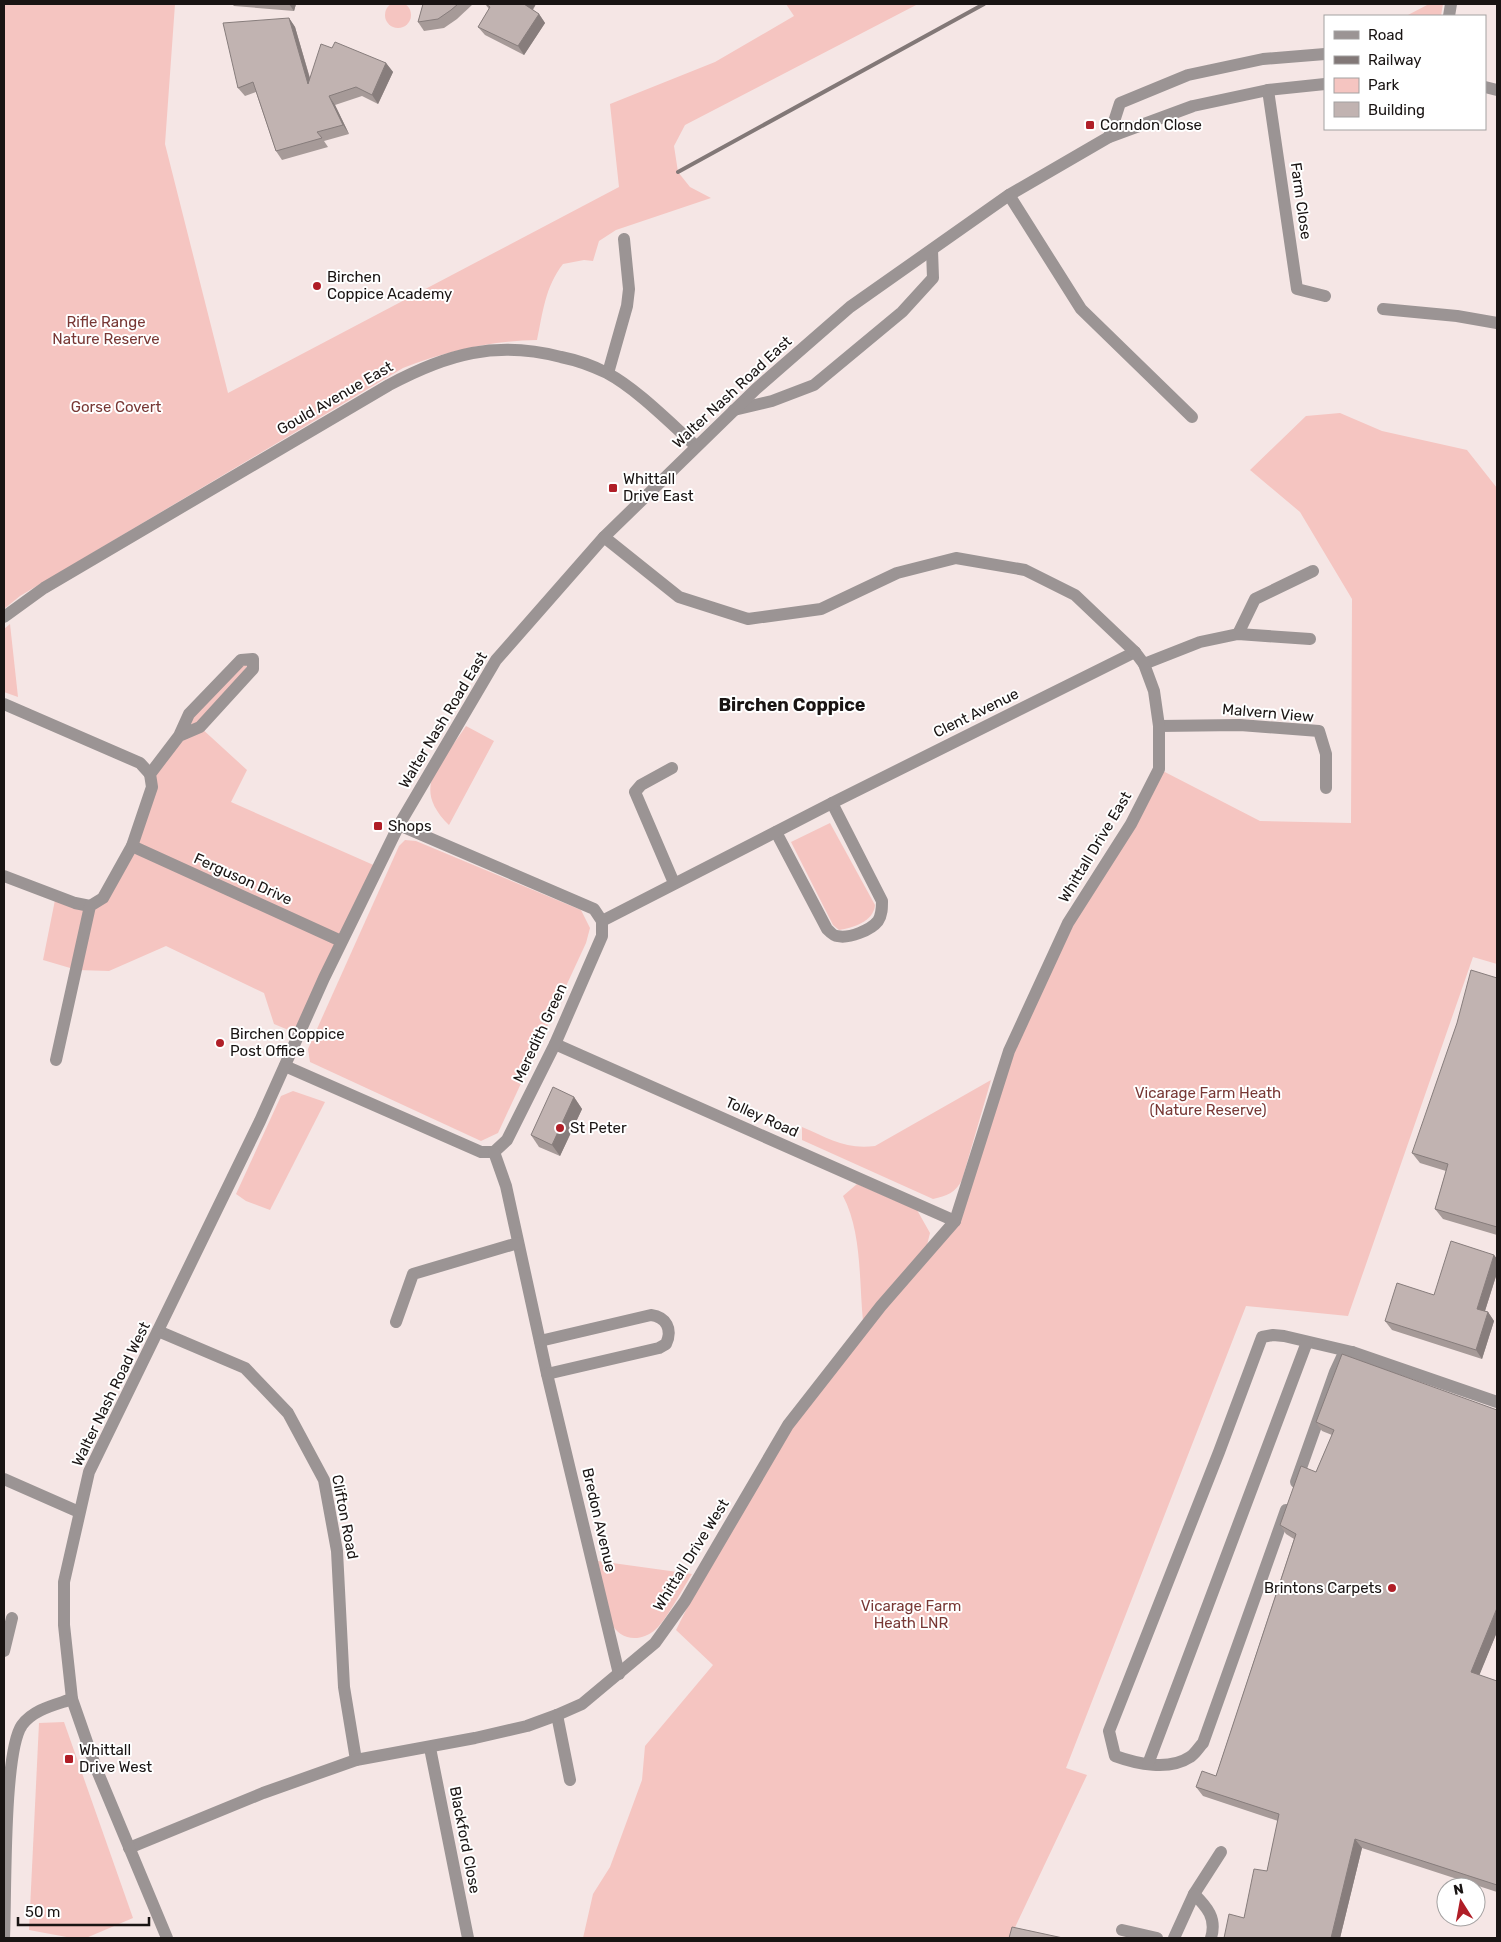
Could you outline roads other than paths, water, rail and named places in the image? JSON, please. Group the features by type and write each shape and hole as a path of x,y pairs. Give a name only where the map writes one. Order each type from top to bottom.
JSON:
{"street":[{"path":"1108,137 1120,104 1188,75 1263,59 1324,54"},
{"name":"Walter Nash Road East","path":"341,942 399,825 496,660 604,537 733,410 850,307 1009,195 1108,137 1193,106 1268,90 1324,84"},
{"name":"Farm Close","path":"1268,90 1297,290 1325,296"},
{"path":"1009,195 1081,309 1192,417"},
{"path":"608,373 628,306 629,289 624,238"},
{"path":"733,410 772,401 814,385 902,312 933,278 932,250"},
{"path":"1383,309 1457,316 1497,323"},
{"name":"Gould Avenue East","path":"4,617 44,588 419,369 471,352 515,349 541,352 572,359 608,373 639,396 696,446"},
{"name":"Whittall Drive East","path":"604,537 679,597 748,618 821,609 897,572 956,558 1025,570 1076,595 1135,652 1144,664 1154,690 1159,726 1159,769 1132,824 1068,923 1017,1034 1009,1052 955,1221"},
{"path":"1238,634 1255,600 1313,571"},
{"path":"1144,664 1200,642 1238,634 1310,639"},
{"name":"Clent Avenue","path":"602,922 674,883 1135,652"},
{"path":"150,774 179,736 189,714 241,660 253,659 253,669 200,727 179,736"},
{"path":"4,704 140,763 150,774 152,787 132,846 103,898 90,906 75,903 4,876"},
{"name":"Malvern View","path":"1159,726 1240,725 1319,731 1326,754 1326,788"},
{"path":"672,768 641,784 635,792 674,883"},
{"path":"776,832 828,930 836,936 849,936 864,930 877,922 881,913 882,901 832,803"},
{"path":"399,825 594,909 602,922"},
{"name":"Ferguson Drive","path":"132,846 341,942"},
{"path":"56,1060 90,906"},
{"name":"Meredith Green","path":"494,1152 507,1140 555,1044 602,936 602,922"},
{"name":"Walter Nash Road West","path":"167,1938 96,1768 72,1699 64,1625 64,1582 79,1512 90,1472 286,1066 341,942"},
{"name":"Tolley Road","path":"555,1044 955,1221"},
{"path":"286,1066 480,1152 494,1152"},
{"name":"Bredon Avenue","path":"494,1152 504,1177 547,1374 619,1674"},
{"name":"Whittall Drive West","path":"129,1848 263,1793 356,1760 430,1748 527,1726 582,1704 654,1643 685,1602 788,1425 881,1306 955,1221"},
{"path":"396,1322 413,1274 518,1243"},
{"path":"540,1341 650,1315 659,1316 665,1321 669,1329 666,1344 659,1348 547,1374"},
{"name":"Clifton Road","path":"158,1331 245,1368 288,1413 324,1480 337,1551 344,1687 356,1760"},
{"path":"1352,1352 1342,1357 1335,1372 1203,1743 1189,1758 1164,1765 1137,1764 1115,1756 1109,1731 1219,1452 1262,1337 1274,1335 1352,1352 1497,1402"},
{"path":"1148,1764 1307,1342"},
{"path":"4,1479 79,1512"},
{"path":"4,1651 12,1618"},
{"path":"4,1938 8,1752 23,1724 40,1709 72,1699"},
{"path":"558,1715 570,1780"},
{"name":"Blackford Close","path":"430,1748 468,1938"},
{"path":"1174,1938 1194,1894 1222,1852"},
{"path":"1194,1894 1209,1909 1213,1920 1211,1938"},
{"path":"1122,1930 1156,1938"}],"railway":[{"path":"678,172 984,4"}],"place":[{"name":"Corndon Close","path":"1090,125"},
{"name":"Birchen Coppice Academy","path":"317,286"},
{"name":"Whittall Drive East","path":"613,488"},
{"name":"Shops","path":"378,826"},
{"name":"Birchen Coppice Post Office","path":"220,1043"},
{"name":"St Peter","path":"560,1128"},
{"name":"Brintons Carpets","path":"1392,1588"},
{"name":"Whittall Drive West","path":"69,1759"}],"district":[{"name":"Birchen Coppice","path":"792,705"}],"park label":[{"name":"Rifle Range Nature Reserve","path":"106,330"},
{"name":"Gorse Covert","path":"116,407"},
{"name":"Vicarage Farm Heath (Nature Reserve)","path":"1208,1102"},
{"name":"Vicarage Farm Heath LNR","path":"911,1614"}]}
